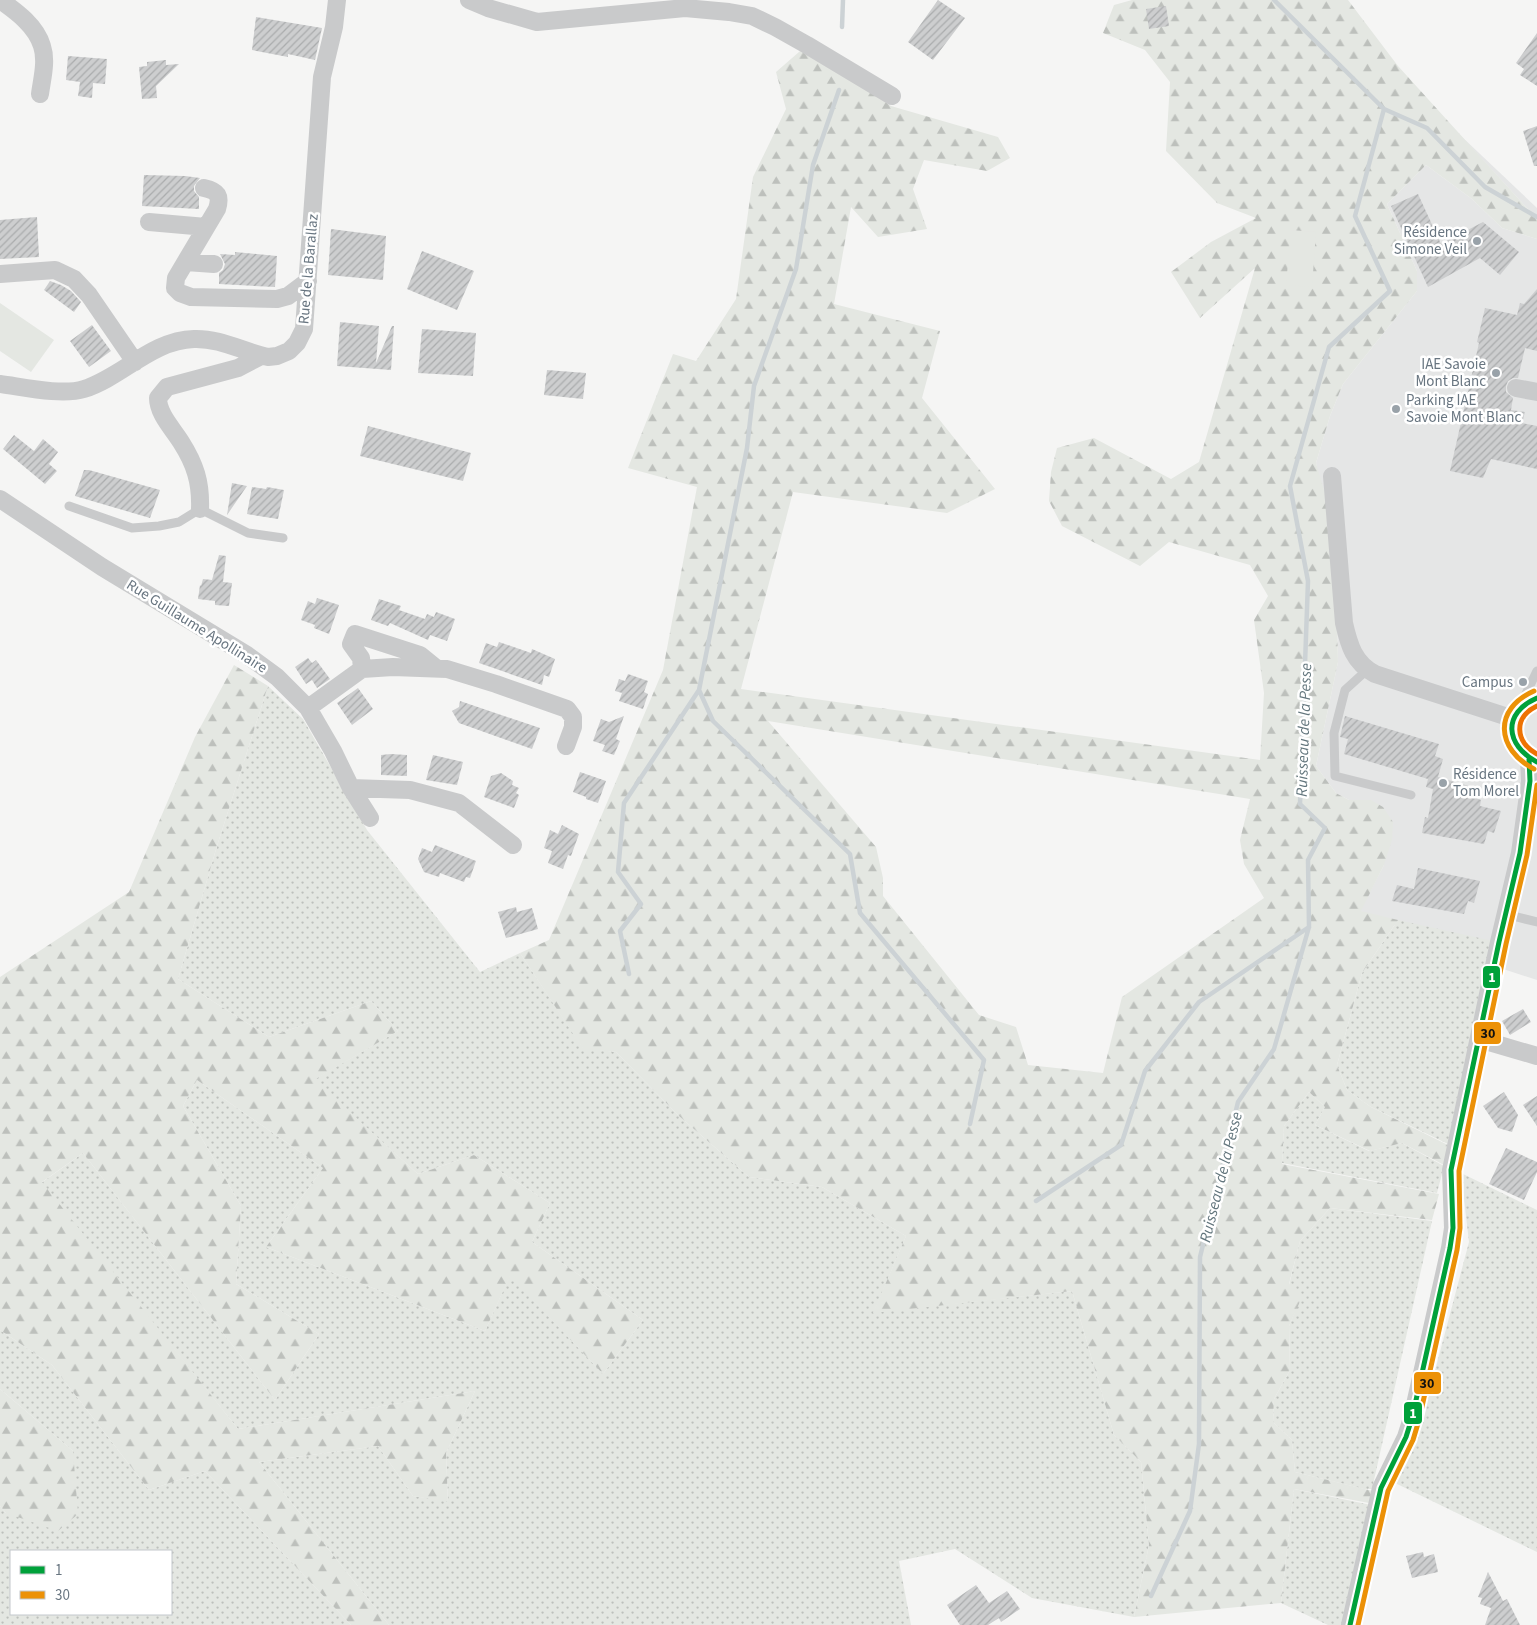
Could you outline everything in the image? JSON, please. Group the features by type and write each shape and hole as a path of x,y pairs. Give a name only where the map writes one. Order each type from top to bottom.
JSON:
{"street":[{"path":"0,0 20,14 35,32 42,47 44,70 40,94"},
{"name":"Rue de la Barallaz","path":"0,384 64,392 82,390 99,383 154,350 194,339 215,341 268,357 277,356 296,344 304,329 322,77 334,27 337,0"},
{"path":"469,0 488,8 537,22 686,8 752,16 807,45 892,96"},
{"path":"204,188 210,189 217,194 220,200 217,209 176,278 175,288 180,294 190,297 277,299 288,296 308,281"},
{"path":"150,222 206,227"},
{"path":"186,262 214,264"},
{"path":"0,274 55,270 74,279 89,295 135,362"},
{"path":"200,508 201,490 196,469 158,407 158,398 167,386 238,368 261,356"},
{"path":"1516,388 1537,392"},
{"path":"1332,476 1344,623 1349,645 1357,661 1367,670 1516,715"},
{"name":"Rue Guillaume Apollinaire","path":"0,499 102,567 247,654 277,677 308,708 333,751 351,788 370,818"},
{"path":"362,669 361,658 351,644 354,634 420,656 436,668"},
{"path":"308,708 362,669 393,667 447,669 567,709 573,717 566,746"},
{"path":"1354,1623 1381,1488 1406,1437 1412,1418 1450,1248 1453,1228 1451,1170 1505,914 1520,852 1533,760 1522,754 1516,746 1512,728 1516,715 1524,704 1537,698"},
{"path":"351,788 410,790 459,804 513,845"},
{"path":"1520,852 1537,809"},
{"path":"1479,1039 1537,1056"}],"lane":[{"path":"69,506 132,528 160,526 179,522 200,508 248,534 283,538"},
{"path":"1367,670 1345,690 1334,733 1334,776 1411,795"},
{"path":"1516,715 1537,671"},
{"path":"1505,914 1537,922"}],"shaded area":[{"path":"1460,135 1537,208 1537,219"},
{"path":"1426,165 1472,199 1502,228 1537,239 1537,980 1494,966 1360,911 1384,865 1371,800 1349,800 1336,793 1316,766 1338,662 1336,578 1316,463 1330,416 1343,384 1417,291 1417,271 1387,204"}],"green space":[{"path":"1132,0 1348,0 1398,66 1537,219 1537,239 1502,228 1472,199 1426,165 1387,204 1417,271 1417,291 1343,384 1330,416 1316,463 1328,504 1336,578 1338,662 1316,766 1336,793 1349,800 1371,800 1383,807 1393,822 1392,840 1384,865 1361,911 1398,920 1362,973 1337,1065 1347,1090 1371,1107 1448,1145 1444,1165 1402,1143 1370,1151 1315,1125 1325,1107 1309,1092 1284,1126 1282,1164 1439,1194 1432,1220 1330,1208 1300,1241 1289,1284 1302,1297 1289,1326 1290,1370 1274,1399 1273,1422 1292,1440 1295,1472 1373,1491 1369,1503 1294,1489 1281,1603 1134,1617 1149,1545 1141,1462 1114,1435 1072,1291 873,1313 906,1236 822,1187 749,1177 679,1116 616,1052 583,1049 520,953 549,940 663,670 697,487 628,468 673,354 696,361 736,299 753,177 786,109 776,72 807,45 891,106 998,137 1010,158 987,171 924,160 913,189 927,229 878,237 851,207 834,304 940,331 922,398 995,489 947,513 793,492 741,689 1260,760 1264,693 1254,620 1268,596 1250,565 1169,542 1140,566 1062,526 1049,501 1051,472 1057,448 1094,438 1171,479 1199,462 1255,268 1200,318 1171,272 1211,242 1256,218 1217,203 1166,151 1170,82 1145,50 1103,33 1114,5","holes":["768,721 1250,799 1240,840 1244,864 1264,898 1122,997 1103,1073 1028,1065 1016,1027 979,1015 883,896 883,878 876,847"]},
{"path":"1291,230 1316,232 1312,287 1286,285"},
{"path":"0,303 54,340 31,372 0,351"},
{"path":"234,665 268,686 217,846 178,979 269,1037 371,1001 398,1031 314,1080 418,1174 474,1155 550,1203 532,1242 643,1320 603,1374 510,1276 485,1331 266,1247 323,1168 197,1080 183,1106 241,1206 236,1284 319,1334 275,1400 83,1153 42,1182 238,1429 475,1391 446,1453 448,1502 413,1496 378,1446 259,1462 389,1625 351,1625 205,1471 149,1490 52,1365 0,1330 0,977 129,892 195,737"},
{"path":"268,686 303,719 367,830 480,972 520,953 583,1048 616,1052 679,1116 749,1177 822,1187 906,1236 874,1312 1072,1291 1114,1435 1141,1462 1149,1545 1134,1617 1032,1598 955,1549 899,1561 911,1625 389,1625 259,1462 378,1446 413,1496 448,1501 446,1453 475,1391 238,1429 41,1183 83,1153 275,1400 319,1334 236,1284 241,1206 183,1106 197,1080 323,1168 266,1247 485,1331 510,1275 603,1374 643,1320 532,1242 550,1203 474,1155 418,1174 313,1080 398,1031 371,1001 269,1037 178,979 217,846"},
{"path":"1398,920 1493,941 1448,1144 1371,1107 1347,1090 1337,1065 1362,973"},
{"path":"1309,1092 1325,1107 1315,1125 1369,1151 1402,1143 1444,1166 1437,1193 1282,1163 1284,1126"},
{"path":"1461,1173 1537,1210 1537,1552 1395,1483 1431,1386 1469,1242"},
{"path":"1330,1208 1432,1221 1372,1489 1364,1489 1295,1472 1292,1440 1273,1422 1274,1399 1290,1370 1289,1326 1301,1297 1289,1285 1300,1241"},
{"path":"0,1330 52,1365 149,1490 205,1471 351,1625 0,1625 0,1506 6,1513 73,1451 0,1389"},
{"path":"0,1389 73,1451 78,1514 58,1531 6,1513 0,1506"},
{"path":"1294,1489 1376,1506 1350,1625 1328,1625 1281,1603"}],"building":[{"path":"938,0 965,18 933,60 908,42"},
{"path":"1166,6 1169,26 1149,29 1146,9"},
{"path":"256,17 322,28 315,60 288,54 288,57 252,50"},
{"path":"1537,33 1537,86 1520,75 1524,69 1516,63"},
{"path":"68,56 107,59 105,84 93,83 92,98 78,96 80,82 66,80"},
{"path":"166,60 166,65 179,64 156,86 157,98 142,99 139,67 147,66 147,62"},
{"path":"1537,126 1537,166 1534,166 1523,131"},
{"path":"144,175 200,178 194,186 194,191 199,197 199,209 142,206"},
{"name":"Résidence Simone Veil","path":"1418,194 1441,244 1483,222 1519,252 1500,275 1480,258 1428,287 1391,206"},
{"path":"37,217 39,257 0,259 0,220"},
{"path":"331,229 386,236 383,280 328,275"},
{"path":"422,251 474,271 457,310 407,289"},
{"path":"235,252 277,256 275,287 219,284 219,273 223,270 225,264 220,254 235,255"},
{"path":"50,281 71,291 81,302 74,312 44,290"},
{"name":"IAE Savoie Mont Blanc","path":"1537,289 1537,351 1525,348 1518,378 1508,381 1506,392 1513,398 1511,410 1525,412 1522,423 1537,426 1537,469 1491,459 1483,478 1450,471 1485,308 1517,315 1520,303 1524,304"},
{"path":"340,322 379,326 376,363 392,326 394,326 391,370 337,366"},
{"path":"92,325 111,351 89,367 70,341"},
{"path":"422,329 476,333 473,376 418,373"},
{"path":"547,370 586,373 583,399 544,395"},
{"path":"368,426 471,453 463,481 360,456"},
{"path":"14,435 34,451 43,439 58,452 49,464 57,471 45,484 3,449"},
{"path":"84,470 160,490 150,518 75,496"},
{"path":"232,483 247,486 227,515"},
{"path":"252,487 284,490 278,519 247,514"},
{"path":"219,555 226,556 223,582 232,583 229,606 215,605 215,601 198,599 203,579 212,580"},
{"path":"317,598 339,605 329,634 314,628 315,625 301,620 308,601 315,604"},
{"path":"379,599 401,606 399,610 425,619 427,614 434,617 436,612 455,619 447,641 430,635 428,640 390,623 388,626 371,620"},
{"path":"499,642 531,653 532,649 555,659 549,677 544,675 542,685 479,663 486,643 497,647"},
{"path":"308,658 312,663 316,660 330,679 317,688 312,680 306,684 295,667"},
{"path":"628,674 648,681 644,692 648,694 643,709 619,701 622,693 615,691 619,679 625,681"},
{"path":"358,688 373,709 352,725 337,703"},
{"path":"460,701 540,728 532,749 459,723 452,711 459,707"},
{"path":"624,716 616,739 620,741 614,755 602,751 605,745 593,741 601,719 609,722"},
{"name":"Résidence Tom Morel","path":"1345,716 1439,744 1435,756 1443,759 1438,777 1472,787 1470,796 1481,800 1480,806 1501,811 1494,833 1488,831 1484,844 1422,833 1425,817 1428,818 1433,789 1426,787 1428,779 1344,754 1348,739 1340,737"},
{"path":"381,755 407,755 407,776 381,775"},
{"path":"433,755 463,762 457,785 426,780"},
{"path":"580,772 606,781 598,803 573,792"},
{"path":"501,773 513,781 512,785 519,788 516,793 519,795 514,808 484,797 491,776"},
{"path":"562,825 579,834 571,856 568,855 563,869 548,863 552,851 544,848 550,830 558,834"},
{"path":"435,845 476,861 470,878 466,877 464,882 440,873 439,877 424,872 418,859 422,848 432,852"},
{"path":"1418,868 1480,881 1474,903 1468,901 1464,914 1392,901 1397,885 1414,889"},
{"path":"516,907 517,912 532,908 538,929 506,938 498,912"},
{"path":"1523,1009 1531,1022 1510,1035 1502,1021"},
{"path":"1504,1092 1518,1115 1512,1132 1498,1128 1483,1106"},
{"path":"1537,1096 1537,1126 1523,1105"},
{"path":"1506,1148 1537,1162 1537,1172 1524,1200 1489,1184"},
{"path":"1423,1552 1424,1557 1434,1554 1438,1572 1412,1578 1406,1556"},
{"path":"1488,1572 1503,1601 1507,1599 1520,1625 1485,1625 1491,1608 1480,1604 1482,1598 1478,1597"},
{"path":"976,1585 989,1603 1007,1591 1020,1609 1001,1622 999,1618 988,1625 960,1625 947,1605"}],"waterway":[{"path":"842,27 843,0"},
{"name":"Ruisseau de la Pesse","path":"1151,1596 1190,1511 1199,1444 1200,1257 1238,1102 1274,1049 1309,927 1308,860 1325,828 1300,804 1308,581 1290,486 1329,347 1390,291 1355,216 1384,109 1274,0"},
{"path":"839,90 813,165 796,269 754,386 747,448 699,690 713,721 850,854 860,913 984,1060 970,1124"},
{"path":"1384,109 1427,128 1485,187 1537,217"},
{"path":"629,974 620,931 641,904 618,872 624,803 699,690"},
{"path":"1036,1201 1121,1145 1145,1071 1199,1002 1309,927"}],"transit line":[{"name":"30","path":"1534,691 1511,708 1506,718 1504,729 1506,740 1512,751 1521,761 1534,769"},
{"name":"1","path":"1537,698 1526,704 1518,712 1513,720 1512,729 1519,747 1526,755 1537,762"},
{"path":"1537,706 1524,716 1520,730 1524,743 1537,754"},
{"name":"1","path":"1350,1625 1381,1488 1406,1437 1412,1418 1450,1248 1453,1228 1451,1170 1499,942 1520,853 1530,781 1529,759"},
{"name":"30","path":"1358,1625 1388,1491 1413,1440 1419,1420 1457,1250 1460,1228 1459,1171 1506,944 1527,855 1537,785"}],"place":[{"name":"Résidence Simone Veil","path":"1477,241"},
{"name":"IAE Savoie Mont Blanc","path":"1496,373"},
{"name":"Parking IAE Savoie Mont Blanc","path":"1396,409"},
{"name":"Campus","path":"1523,682"},
{"name":"Résidence Tom Morel","path":"1443,783"}]}
